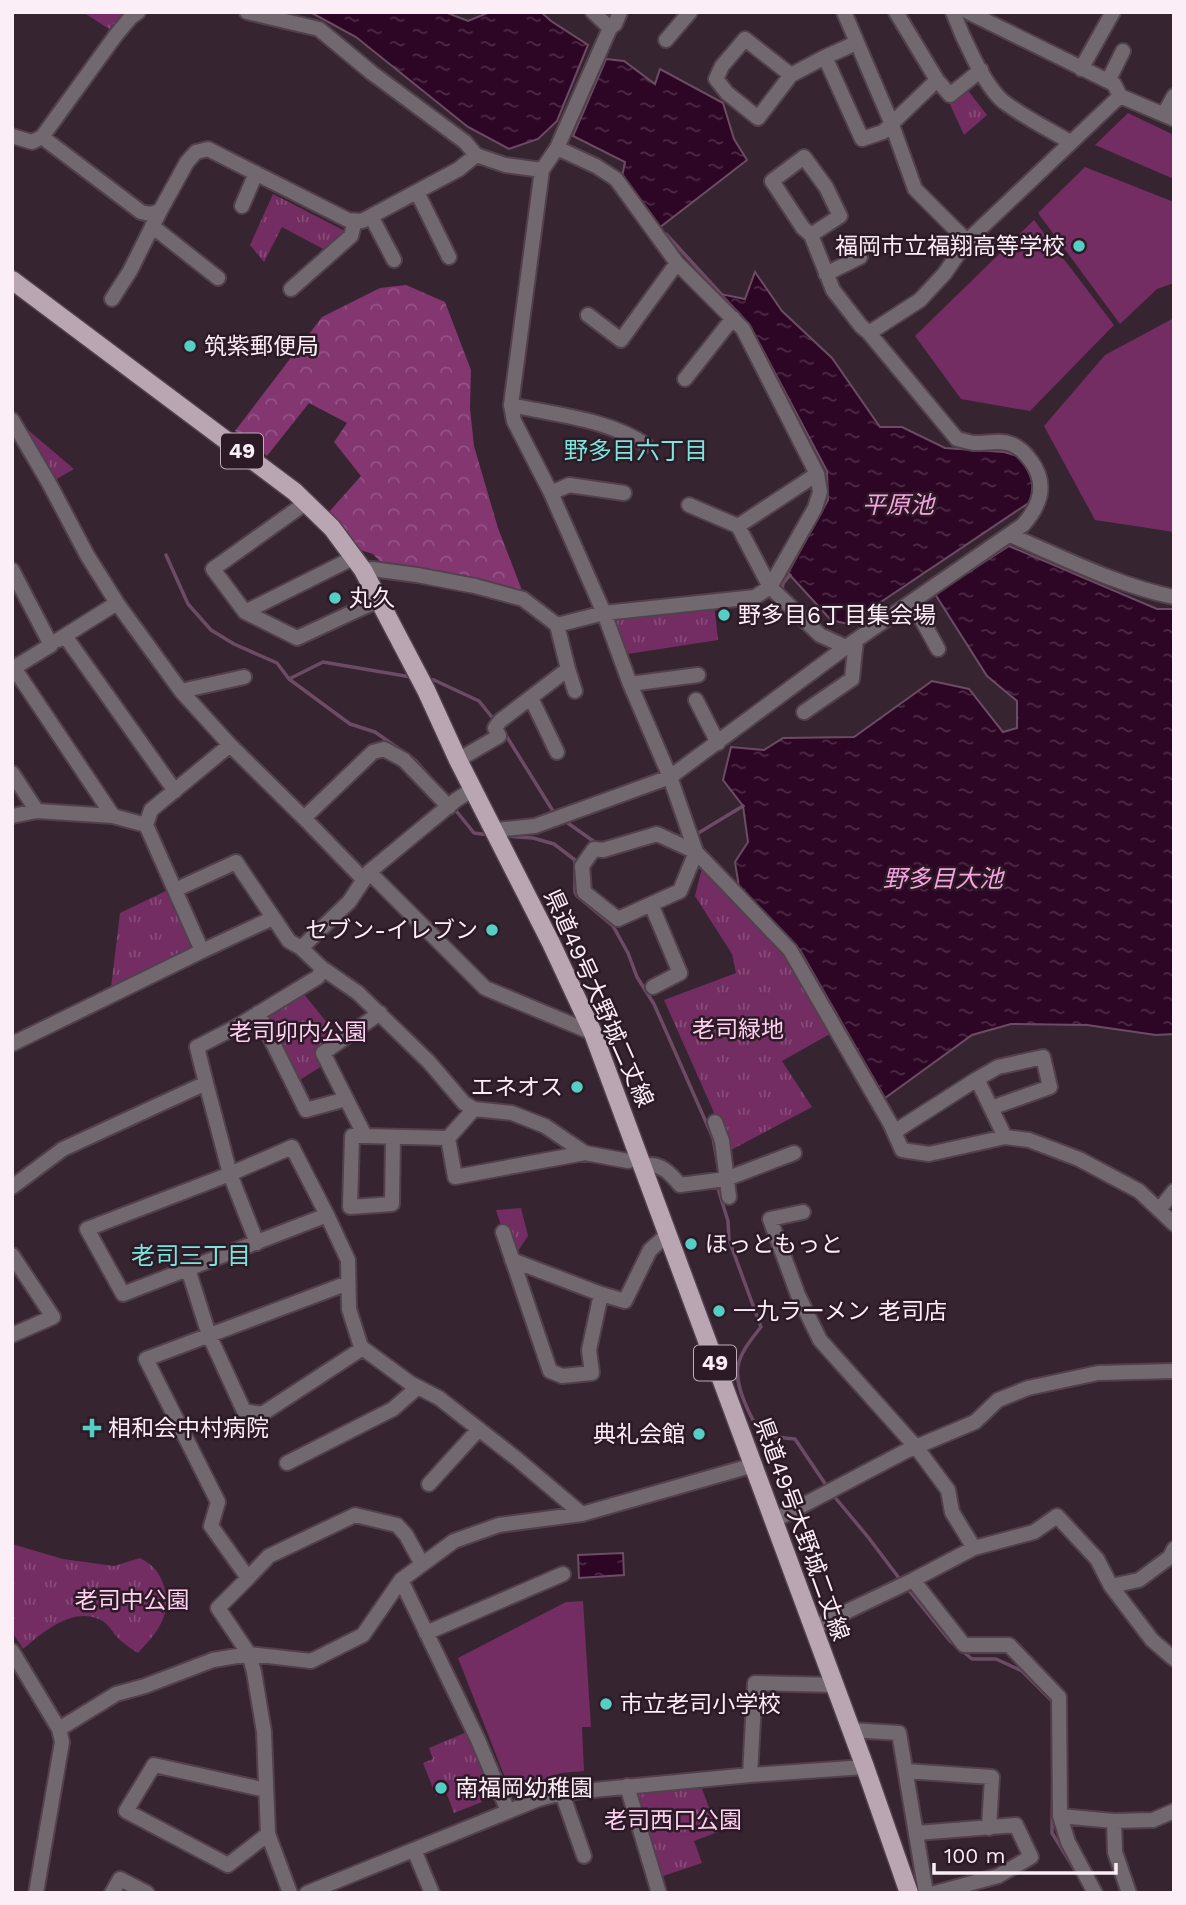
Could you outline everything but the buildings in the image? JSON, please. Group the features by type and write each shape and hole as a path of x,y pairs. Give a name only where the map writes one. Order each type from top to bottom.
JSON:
{"main road":[{"name":"県道49号大野城二丈線","path":"12,280 231,442 307,502 332,528 359,564 426,690 593,1033 754,1465 909,1893"}],"street":[{"path":"12,136 32,142 42,137 116,35 138,12"},
{"path":"247,12 318,29 372,74 465,142 476,155 505,165 542,170"},
{"path":"593,12 610,28"},
{"path":"620,12 615,24 610,28 557,148 542,170 511,405 514,421 551,493 604,613 630,684 670,777 696,852 680,891 618,919 584,892 582,866 594,849 603,850 657,834 696,852 790,950 902,1150 929,1154 1005,1137 1030,1140 1080,1158 1139,1191 1174,1224"},
{"path":"667,40 690,12"},
{"path":"844,12 891,122 915,189 967,241"},
{"path":"896,12 937,80 950,95 981,70"},
{"path":"953,12 964,40 1002,100 1070,142"},
{"path":"968,12 1114,84 1119,96 1169,117 1174,96"},
{"path":"1081,69 1112,12"},
{"path":"790,75 745,39 722,66 716,79 727,93 758,118 790,75 856,43"},
{"path":"1108,81 1123,51"},
{"path":"825,57 862,139 883,132 937,80"},
{"path":"869,333 920,300 945,273 967,241 1119,96"},
{"path":"42,137 141,212 150,214 160,211"},
{"path":"557,148 596,166 616,179 677,263 743,330 817,474 820,492 815,508 771,587 755,597 604,613 557,625"},
{"path":"111,299 130,271 160,211 195,152 208,149 348,220 355,221 362,221 417,192 459,169 476,155"},
{"path":"498,836 535,826 670,777 851,644 1010,535 1034,513 1041,485 1036,468 1025,452 1013,444 973,443 957,439 833,290 811,235 803,228 772,181 804,158 826,187 840,216 811,235"},
{"path":"242,206 256,173"},
{"path":"417,192 449,257"},
{"path":"371,216 394,260"},
{"path":"291,289 351,236 355,221"},
{"path":"152,226 218,278"},
{"path":"826,274 860,257"},
{"path":"588,315 621,340 677,263"},
{"path":"685,379 733,318"},
{"path":"511,405 607,426 632,435 646,445"},
{"path":"12,420 87,555 117,603 181,691 230,745 485,988 593,1033"},
{"path":"738,526 817,474"},
{"path":"551,493 569,485 624,493"},
{"path":"307,502 213,569 246,612 297,638 379,600"},
{"path":"689,505 738,526 771,587 820,635 851,644"},
{"path":"1010,535 1099,574 1149,592 1174,597"},
{"path":"246,612 359,564 372,569 475,586 523,598 557,625 575,691"},
{"path":"12,570 51,645"},
{"path":"912,602 938,649"},
{"path":"113,816 13,669 117,603"},
{"path":"65,636 174,792"},
{"path":"804,712 852,679 851,644"},
{"path":"458,760 499,736 497,724 568,669"},
{"path":"630,684 698,675"},
{"path":"181,691 244,677"},
{"path":"531,698 557,752"},
{"path":"696,700 718,743"},
{"path":"202,951 146,825 151,810 230,745"},
{"path":"304,818 373,752 384,749 404,760 453,804"},
{"path":"12,773 37,811"},
{"path":"301,948 349,902 366,876 473,789"},
{"path":"12,816 37,811 113,816 146,825"},
{"path":"175,890 236,862 289,942 301,948 322,968 358,993 380,1013 429,1062 464,1104 474,1110 512,1113 545,1126 585,1153"},
{"path":"651,904 680,973 653,987"},
{"path":"12,1044 273,918"},
{"path":"257,1243 230,1174 197,1047 317,976 322,968"},
{"path":"258,1013 306,1110 346,1099"},
{"path":"365,1136 323,1053 380,1013"},
{"path":"894,1132 998,1067 1043,1057 1050,1087 991,1108"},
{"path":"977,1079 1005,1137"},
{"path":"12,1187 63,1149 206,1083"},
{"path":"393,1137 392,1204 350,1207 352,1136 448,1138 474,1110"},
{"path":"715,1122 722,1141 720,1180 729,1197"},
{"path":"448,1138 455,1177 585,1153 642,1161 658,1166 673,1176 680,1185 720,1180 794,1153"},
{"path":"327,1215 123,1294 87,1228 230,1174 292,1147 327,1215 348,1260 349,1309 363,1348 418,1387 439,1398 582,1514"},
{"path":"1159,1210 1174,1191"},
{"path":"803,1212 770,1219 798,1295 820,1340 916,1447 948,1490 952,1512 974,1548"},
{"path":"503,1232 550,1371 562,1376 592,1373 589,1350 601,1294"},
{"path":"512,1260 625,1301 650,1250 668,1234"},
{"path":"12,1255 52,1317 12,1335"},
{"path":"188,1269 209,1335 244,1410 262,1414 363,1348"},
{"path":"248,1578 211,1526 218,1502 146,1359 348,1283"},
{"path":"773,1521 916,1447 975,1422 998,1400 1028,1388 1098,1373 1174,1371"},
{"path":"287,1463 393,1409 418,1387"},
{"path":"429,1484 479,1429"},
{"path":"59,1729 116,1694 213,1660 249,1654 310,1661 363,1634 401,1580 454,1541 499,1525 582,1514 754,1465"},
{"path":"290,1893 268,1834 264,1732 254,1672 249,1654 218,1608 269,1556 355,1515 397,1525 406,1535 422,1564"},
{"path":"812,1628 907,1584 974,1548 1034,1532 1057,1516 1097,1559 1111,1586 1152,1640 1174,1660"},
{"path":"1111,1586 1139,1580 1170,1557 1174,1549"},
{"path":"426,1633 563,1574"},
{"path":"401,1580 478,1740 508,1811"},
{"path":"907,1584 964,1645 1009,1645 1059,1697 1060,1816 1068,1842 1095,1893"},
{"path":"15,1662 59,1729 62,1742 36,1893"},
{"path":"750,1775 755,1683 834,1685"},
{"path":"851,1730 900,1733 926,1893"},
{"path":"266,1790 154,1765 126,1811 228,1865 268,1834"},
{"path":"307,1893 508,1811 562,1793 864,1767"},
{"path":"906,1771 992,1777 989,1828"},
{"path":"627,1786 659,1893"},
{"path":"562,1793 584,1856"},
{"path":"1060,1816 1114,1821 1153,1820 1174,1811"},
{"path":"1114,1821 1115,1852 1129,1893"},
{"path":"917,1833 1017,1825 1031,1857 998,1876 935,1893"},
{"path":"414,1850 432,1893"},
{"path":"112,1893 120,1879 147,1893"}],"green space":[{"path":"83,12 126,12 109,29"},
{"path":"966,88 987,115 964,135 949,102"},
{"path":"1128,113 1174,135 1174,179 1095,145"},
{"path":"1085,167 1174,202 1174,283 1157,289 1120,324 1038,213"},
{"path":"273,194 345,231 327,251 282,227 264,262 250,245"},
{"path":"1034,220 1114,325 1030,411 961,399 915,336"},
{"path":"406,285 445,302 471,370 470,408 474,446 498,528 523,593 384,566 373,554 360,550 328,513 361,476 334,442 347,423 309,403 267,456 235,431 322,317 380,288"},
{"path":"1174,318 1174,532 1095,520 1044,426 1105,355"},
{"path":"21,424 74,469 53,481"},
{"path":"714,602 718,640 621,655 604,613"},
{"name":"老司緑地","path":"704,860 790,950 837,1030 782,1061 812,1107 729,1151 664,1000 736,973 732,954 695,896"},
{"path":"174,887 202,951 110,996 120,913"},
{"name":"老司卯内公園","path":"299,988 341,1040 328,1062 292,1085 258,1013"},
{"path":"521,1208 528,1236 512,1260 496,1210"},
{"name":"老司中公園","path":"12,1544 63,1559 114,1566 140,1558 144,1560 158,1573 166,1592 167,1602 158,1629 138,1653 122,1642 101,1620 80,1616 59,1623 23,1649 12,1632"},
{"path":"583,1601 591,1727 582,1727 584,1771 561,1773 511,1793 458,1658 566,1602"},
{"path":"467,1732 486,1781 475,1785 482,1802 454,1813 446,1792 436,1796 423,1763 433,1759 429,1748"},
{"name":"老司西口公園","path":"701,1786 718,1832 694,1841 702,1863 657,1878 633,1794"}],"water":[{"path":"305,12 445,12 468,21 490,12 541,12 588,45 557,121 538,139 509,149 468,127 356,37 312,13"},
{"path":"606,59 624,61 655,84 660,69 723,103 734,139 747,160 659,228 622,177 625,162 573,136"},
{"name":"平原池","path":"755,272 782,311 832,358 880,427 902,427 945,448 1004,452 1021,457 1033,481 1033,500 848,624 831,620 788,573 828,500 827,471 749,324 721,294 745,299"},
{"name":"野多目大池","path":"1009,546 1157,609 1174,609 1174,1034 1156,1035 1087,1025 1011,1024 972,1035 885,1098 800,950 739,887 735,862 748,842 743,806 723,780 731,747 764,750 783,738 854,737 932,681 969,689 1003,732 1017,728 1017,701 987,676 935,594"},
{"path":"623,1553 624,1575 579,1578 578,1555"}],"waterway":[{"path":"666,234 721,294"},
{"path":"166,555 188,604 211,630 234,644 277,663 289,679 350,724 375,732 415,760 429,776"},
{"path":"782,591 783,583 790,575"},
{"path":"289,679 323,662 411,677"},
{"path":"426,679 434,680 479,701 495,721"},
{"path":"502,729 556,814"},
{"path":"695,835 743,806"},
{"path":"453,807 474,833 489,835"},
{"path":"565,821 596,843"},
{"path":"504,836 533,838 554,844 575,860 575,892 613,926 628,953 637,977 654,1004 713,1138 719,1172"},
{"path":"719,1183 728,1221 729,1240 761,1327 745,1348 738,1366 737,1375 742,1397 758,1428 771,1435 795,1439 828,1488"},
{"path":"833,1495 902,1582"},
{"path":"907,1588 950,1641 972,1659 996,1659 1022,1671 1052,1704"},
{"path":"1053,1760 1052,1833 1078,1875"}],"place":[{"name":"福岡市立福翔高等学校","path":"1079,246"},
{"name":"筑紫郵便局","path":"190,346"},
{"name":"丸久","path":"335,598"},
{"name":"野多目6丁目集会場","path":"724,615"},
{"name":"セブン-イレブン","path":"492,930"},
{"name":"エネオス","path":"577,1087"},
{"name":"ほっともっと","path":"691,1244"},
{"name":"一九ラーメン 老司店","path":"719,1311"},
{"name":"相和会中村病院","path":"92,1428"},
{"name":"典礼会館","path":"699,1434"},
{"name":"市立老司小学校","path":"606,1704"},
{"name":"南福岡幼稚園","path":"441,1788"}],"district":[{"name":"野多目六丁目","path":"636,451"},
{"name":"老司三丁目","path":"191,1256"}]}
